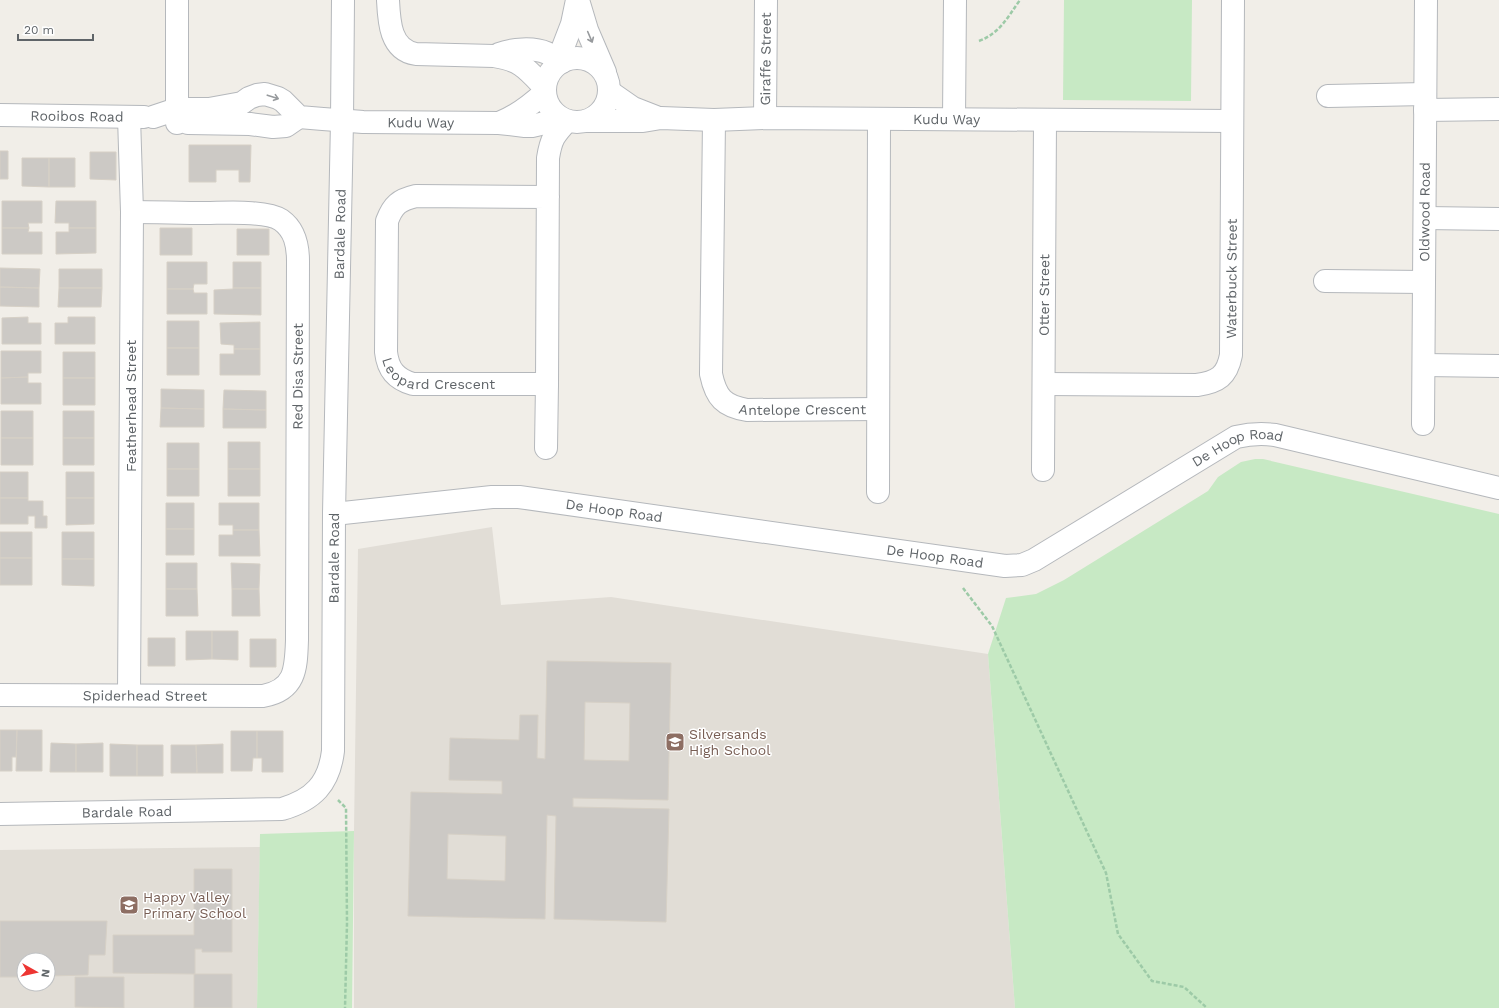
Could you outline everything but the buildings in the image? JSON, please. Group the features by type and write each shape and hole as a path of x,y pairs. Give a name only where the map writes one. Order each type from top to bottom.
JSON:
{"street":[{"path":"177,116 178,0"},
{"name":"Bardale Road","path":"0,814 282,809 297,805 310,797 321,786 332,764 334,514 343,0"},
{"path":"388,0 393,34 400,47 405,50 416,54 494,56 518,62 545,90"},
{"path":"561,62 562,50 572,24 578,0"},
{"path":"578,0 587,30 608,83 609,99 606,106 595,118 573,120 557,116 549,105 545,90 547,78 552,70 561,62 574,58 589,59 602,68 608,83"},
{"name":"Giraffe Street","path":"765,118 766,0"},
{"path":"954,119 955,0"},
{"name":"Waterbuck Street","path":"1044,384 1197,385 1213,382 1225,372 1231,355 1233,0"},
{"name":"Oldwood Road","path":"1423,424 1426,0"},
{"path":"494,56 516,50 541,51 561,62"},
{"name":"Kudu Way","path":"608,83 633,108 661,118"},
{"name":"Kudu Way","path":"499,123 524,111 545,90"},
{"name":"Rooibos Road","path":"0,115 128,117 177,116 273,128 286,126 299,117 283,101 272,95 257,95 242,103 177,116"},
{"path":"1328,96 1425,102 1499,109"},
{"path":"242,103 240,113 242,117 250,124"},
{"name":"Featherhead Street","path":"128,117 132,212 130,695"},
{"path":"299,117 342,121"},
{"name":"Kudu Way","path":"342,121 499,123 525,126 573,120 643,121 661,118 714,120 765,118 1232,121"},
{"name":"Antelope Crescent","path":"714,120 711,374 713,386 723,401 731,406 748,410 878,409 879,119"},
{"path":"546,448 549,152 554,134 573,120"},
{"name":"Otter Street","path":"1043,470 1045,120"},
{"path":"525,126 537,133 543,140 549,152"},
{"name":"Leopard Crescent","path":"547,384 413,384 403,381 394,374 386,360 386,352 387,222 391,212 398,204 406,198 416,196 548,197"},
{"name":"Red Disa Street","path":"132,212 240,213 272,216 285,223 291,230 296,240 298,260 296,660 292,679 287,685"},
{"path":"1425,218 1499,219"},
{"path":"1326,281 1424,282"},
{"path":"1424,365 1499,366"},
{"path":"878,409 878,492"},
{"name":"De Hoop Road","path":"334,514 492,497 519,497 1005,566 1022,564 1034,560 1236,437 1246,435 1275,435 1499,488"},
{"name":"Spiderhead Street","path":"0,695 263,696 272,694 287,685"}],"path":[{"path":"954,50 967,48 985,39 996,31 1005,23 1020,0"},
{"path":"963,588 992,626 1106,873 1118,934 1152,982 1184,987 1207,1008"},
{"path":"334,797 346,808 346,1008"}],"shaded area":[{"name":"Silversands High School","path":"492,527 501,605 611,597 988,654 1015,1008 354,1008 354,831 358,549"},
{"name":"Happy Valley Primary School","path":"260,847 257,1008 0,1008 0,850"}],"green space":[{"path":"1064,0 1192,0 1191,101 1063,100"},
{"path":"1263,459 1499,514 1499,1008 1015,1008 988,654 1006,598 1036,594 1064,580 1208,491 1218,477 1241,462"},
{"path":"354,831 352,1008 257,1008 260,834"}],"place":[{"name":"Silversands High School","path":"675,742"},
{"name":"Happy Valley Primary School","path":"129,905"}]}
